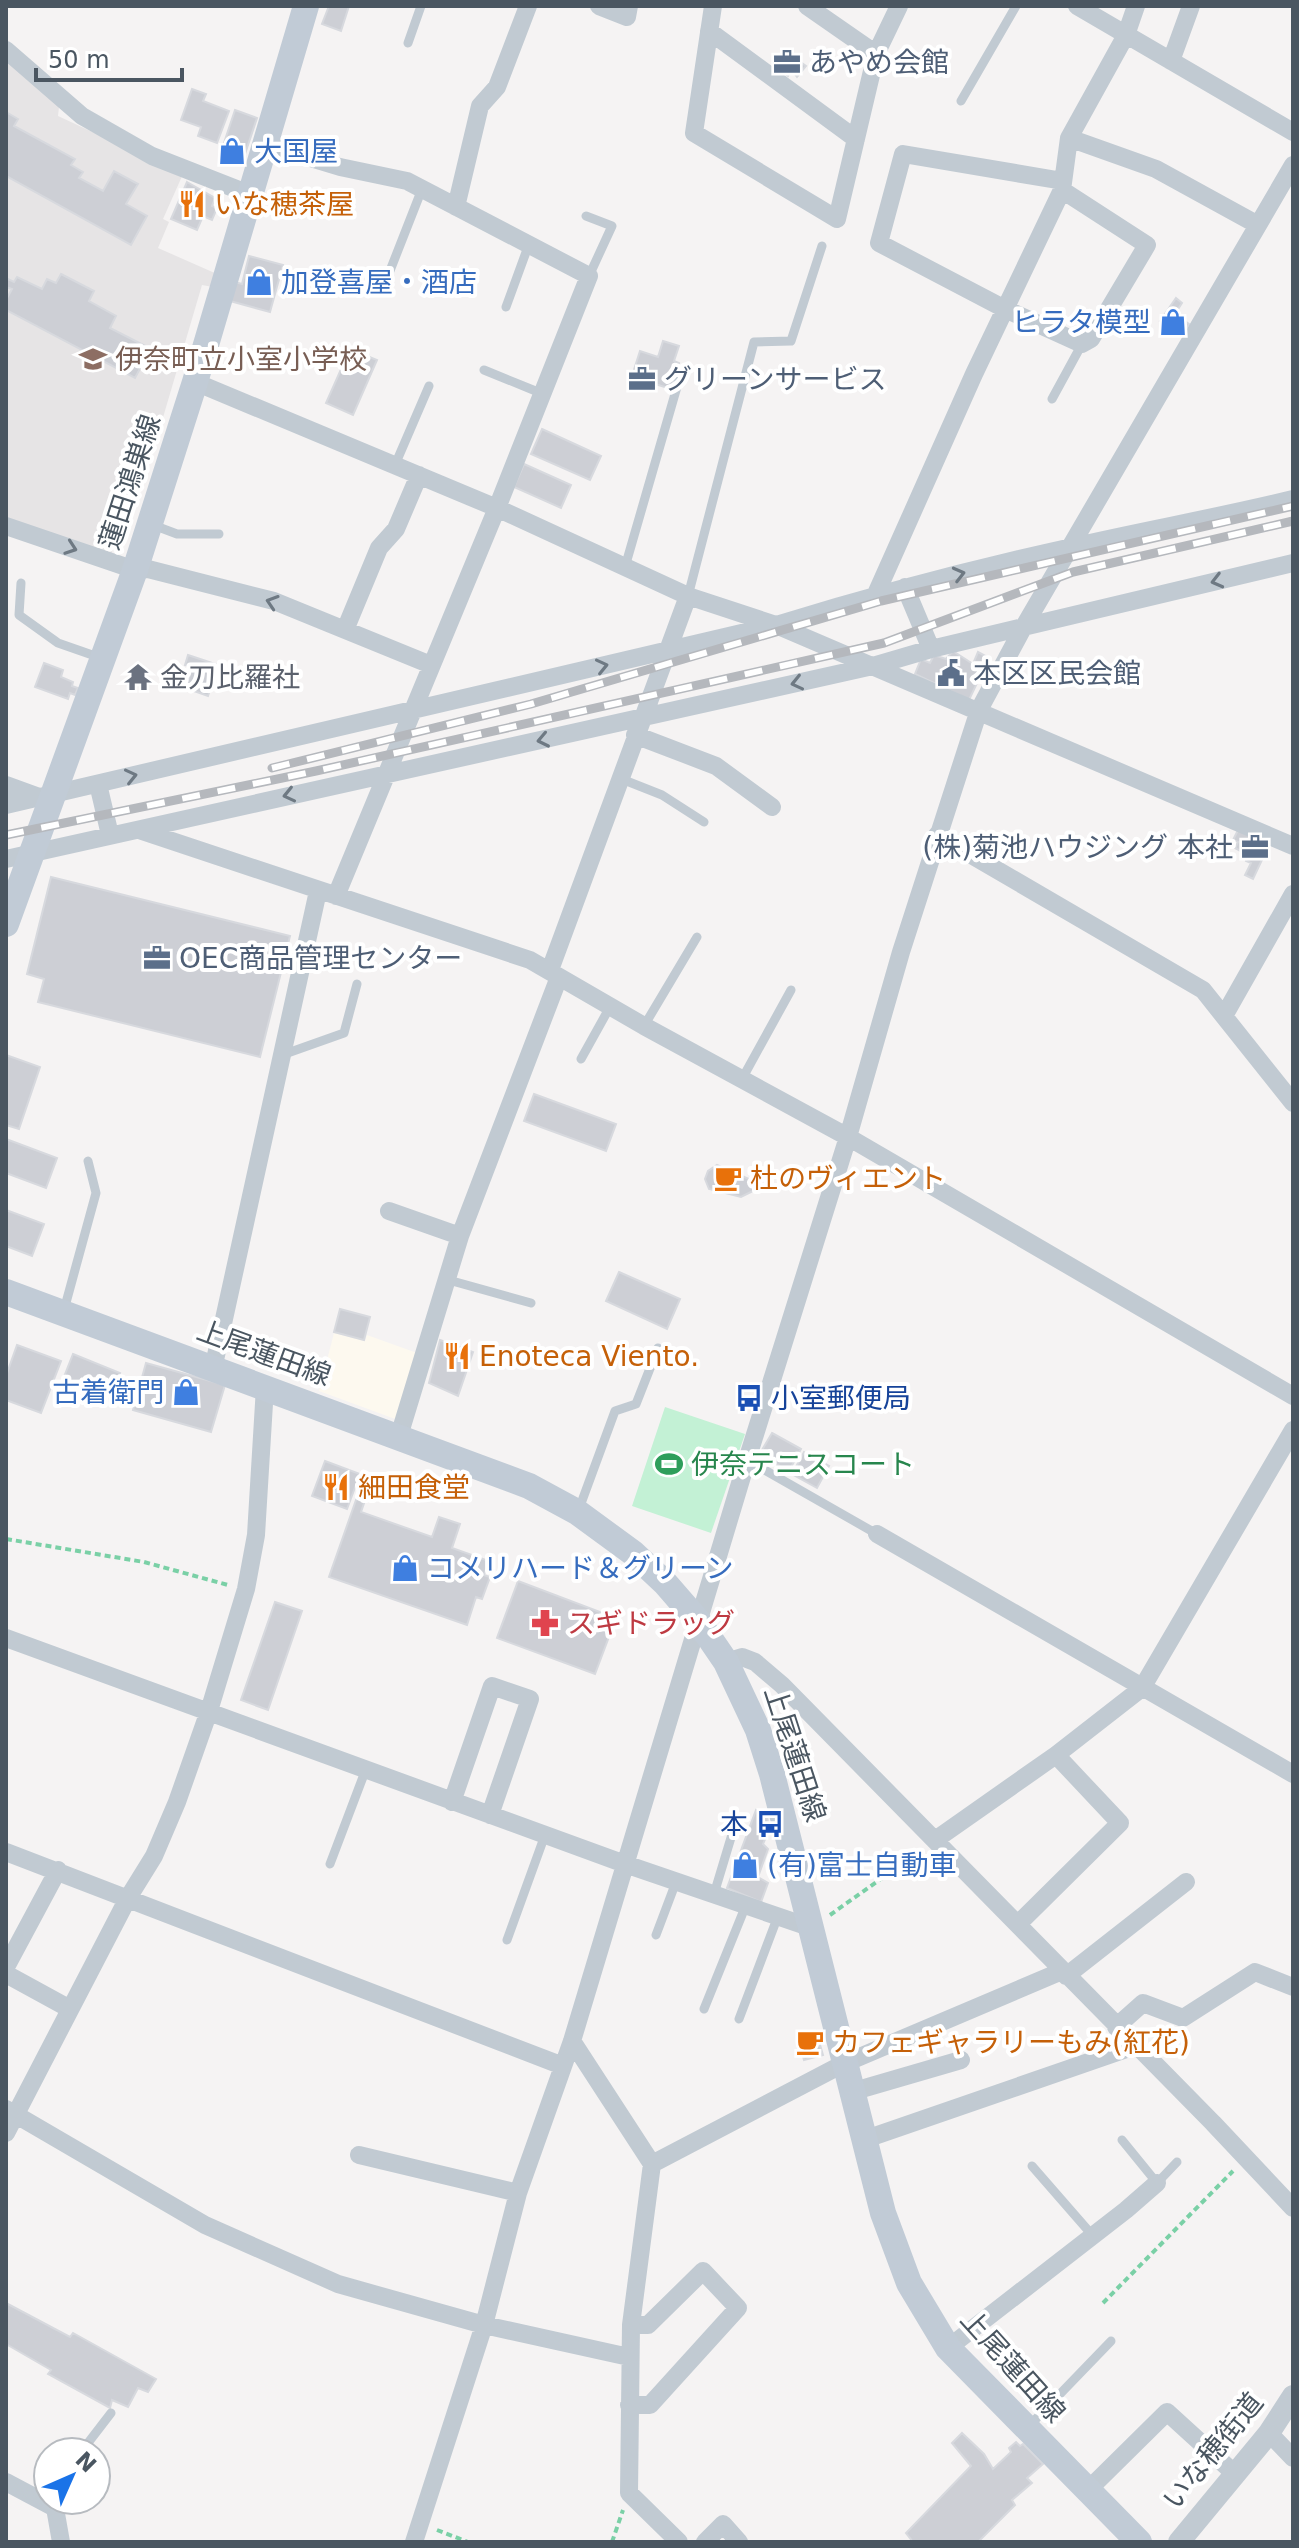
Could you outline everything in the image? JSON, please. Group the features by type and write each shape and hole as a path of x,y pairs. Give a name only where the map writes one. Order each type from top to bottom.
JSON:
{"main road":[{"name":"蓮田鴻巣線","path":"6,924 33,852 47,796 104,660 135,570 195,382 306,6"},
{"name":"上尾蓮田線","path":"6,1292 529,1486 577,1512 633,1553 665,1583 698,1621 726,1662 758,1730 812,1928 863,2140 896,2252 915,2295 948,2348 1139,2542"}],"street":[{"path":"456,207 480,106 497,87 528,6"},
{"path":"599,6 627,17 629,6"},
{"path":"713,6 694,133 837,219 876,54 899,6"},
{"path":"807,6 876,54"},
{"path":"1077,6 1293,132"},
{"path":"876,594 1062,186 1069,138 1126,35 1136,6"},
{"path":"1171,61 1191,6"},
{"path":"709,31 856,139"},
{"path":"6,50 82,116 152,156 249,194"},
{"path":"1069,138 1156,169 1258,225"},
{"path":"213,1369 282,1055 327,894 412,710 497,508 589,276 407,181 340,167 264,144"},
{"path":"903,154 1062,186 1147,245 1091,339 1082,344 1005,309 879,243 903,154"},
{"path":"414,2542 484,2325 518,2193 572,2041 848,1137 901,952 979,710 1023,628 1293,165"},
{"path":"195,382 497,508 688,596 776,625 1293,846"},
{"path":"345,630 379,548 396,529 419,475"},
{"path":"6,805 669,651 776,625 876,594 1073,546 1293,499"},
{"path":"6,526 135,570 148,569 274,601 431,665"},
{"path":"6,859 385,773 638,727 931,649 1293,563"},
{"path":"905,587 931,649"},
{"path":"399,1436 445,1279 554,974 619,778 688,596"},
{"path":"638,727 716,766 772,807"},
{"path":"98,784 110,835"},
{"path":"6,785 47,796"},
{"path":"136,829 530,960 848,1137 1293,1396"},
{"path":"937,835 1203,990 1293,1103"},
{"path":"1224,1016 1293,894"},
{"path":"389,1211 460,1236"},
{"path":"6,2133 11,2112 160,1843 209,1711 246,1589 256,1535 265,1387"},
{"path":"935,1840 1056,1755 1142,1688 1293,1430"},
{"path":"877,1534 1293,1774"},
{"path":"6,1638 452,1802 812,1928"},
{"path":"726,1662 742,1657 755,1662 782,1685 1293,2208"},
{"path":"452,1802 492,1686 530,1699 490,1815"},
{"path":"1018,1924 1120,1823 1056,1755"},
{"path":"6,1852 563,2066"},
{"path":"6,1967 58,1870"},
{"path":"652,2164 843,2064 1064,1974 1186,1882"},
{"path":"1116,2027 1143,2003 1183,2018 1255,1972 1293,1987"},
{"path":"6,1974 70,2009"},
{"path":"572,2041 652,2164 631,2325 629,2493 679,2542"},
{"path":"863,2140 1135,2046"},
{"path":"851,2092 961,2060"},
{"path":"11,2112 219,2231 338,2284 484,2325 629,2357"},
{"path":"359,2155 518,2193"},
{"path":"948,2348 1157,2183"},
{"path":"629,2405 650,2405 738,2308 703,2271 648,2325 631,2325"},
{"name":"いな穂街道","path":"1179,2542 1269,2433 1293,2396"},
{"path":"1087,2491 1167,2412 1235,2474"},
{"path":"1269,2433 1293,2458"},
{"path":"6,2482 32,2493"},
{"path":"56,2516 61,2542"},
{"path":"705,2542 723,2524 739,2542"}],"lane":[{"path":"408,43 421,6"},
{"path":"961,101 1016,6"},
{"path":"384,286 422,189"},
{"path":"586,216 612,226 589,276"},
{"path":"506,307 529,244"},
{"path":"688,596 754,342 791,341 822,246"},
{"path":"1052,399 1082,344"},
{"path":"484,370 543,394"},
{"path":"625,567 679,380"},
{"path":"395,465 429,386"},
{"path":"150,524 177,534 219,534"},
{"path":"21,583 19,615 58,643 104,660"},
{"path":"619,778 662,795 704,822"},
{"path":"644,1026 697,937"},
{"path":"282,1055 344,1033 357,984"},
{"path":"742,1079 791,990"},
{"path":"581,1059 611,1005"},
{"path":"63,1313 96,1193 88,1161"},
{"path":"445,1279 531,1303"},
{"path":"577,1512 615,1411 636,1404 658,1348"},
{"path":"747,1460 877,1534"},
{"path":"330,1864 366,1769"},
{"path":"714,1894 733,1831"},
{"path":"507,1940 545,1835"},
{"path":"656,1935 676,1882"},
{"path":"704,2009 746,1905"},
{"path":"739,2019 778,1916"},
{"path":"1122,2140 1157,2183 1177,2162"},
{"path":"1032,2166 1093,2236"},
{"path":"1025,2429 1111,2341"},
{"path":"93,2436 111,2413"}],"path":[{"path":"6,1539 144,1562 246,1589"},
{"path":"812,1928 935,1840"},
{"path":"1103,2303 1246,2159"},
{"path":"612,2542 629,2493"},
{"path":"420,2523 468,2542"}],"shaded area":[{"name":"伊奈町立小室小学校","path":"6,60 59,107 58,116 183,174 163,219 169,222 158,248 217,274 213,287 202,285 159,431 147,442 111,555 6,519"},
{"path":"334,1333 365,1341 367,1335 417,1353 398,1420 319,1391"}],"green space":[{"path":"665,1407 745,1434 711,1533 632,1506"}],"building":[{"path":"329,6 349,6 341,31 322,24"},
{"path":"785,51 806,66 797,77 791,69 788,76 774,66"},
{"path":"192,89 206,94 203,101 229,111 217,143 198,136 201,127 181,120"},
{"path":"235,110 257,118 242,163 220,155"},
{"path":"6,112 18,119 14,126 75,159 71,165 83,172 79,178 103,191 114,171 138,184 126,204 147,216 131,245 6,176"},
{"path":"187,182 215,198 212,206 217,208 212,220 203,216 197,230 171,219"},
{"path":"249,256 283,265 270,312 230,301 235,282 242,284"},
{"path":"61,274 94,291 89,301 116,316 110,328 159,353 151,368 143,363 135,378 6,310 6,300 12,289 6,287 6,278 14,282 17,277 42,289 47,279 56,283"},
{"path":"1176,298 1182,303 1175,314 1189,324 1182,335 1160,321"},
{"path":"663,341 679,346 674,361 679,363 671,389 652,383 649,391 629,385 640,351 658,357"},
{"path":"350,349 377,360 353,415 326,403"},
{"path":"542,429 601,456 590,480 531,454"},
{"path":"524,464 571,485 561,508 514,487"},
{"path":"953,651 973,664 978,652 989,658 969,700 915,674 921,659 930,663 934,655 946,659"},
{"path":"188,655 218,665 208,696 185,688 190,675 187,674 189,666 185,665"},
{"path":"44,663 63,670 61,677 78,688 75,695 70,693 68,699 35,687"},
{"path":"133,670 145,672 142,683 131,679"},
{"path":"1238,830 1269,845 1253,879 1245,875 1251,863 1246,861 1248,855 1235,848 1238,842 1233,840"},
{"path":"51,877 290,936 260,1057 38,1002 44,979 27,974"},
{"path":"6,1055 40,1067 19,1129 6,1125"},
{"path":"534,1094 616,1124 606,1151 524,1121"},
{"path":"6,1139 57,1158 46,1188 6,1173"},
{"path":"717,1165 749,1179 755,1190 741,1197 709,1189 705,1179 708,1171"},
{"path":"6,1210 44,1224 32,1256 6,1246"},
{"path":"619,1272 680,1299 667,1329 606,1301"},
{"path":"340,1309 370,1317 364,1340 334,1332"},
{"path":"440,1340 473,1352 458,1396 429,1383"},
{"path":"17,1345 61,1361 41,1413 6,1400 6,1376"},
{"path":"73,1354 120,1373 109,1401 62,1382"},
{"path":"146,1363 225,1385 211,1432 133,1410"},
{"path":"772,1433 801,1449 789,1471 759,1455"},
{"path":"804,1452 829,1466 817,1488 792,1474"},
{"path":"325,1461 360,1474 347,1509 312,1496"},
{"path":"363,1480 396,1492 394,1497 369,1489 361,1512 432,1537 439,1517 460,1524 452,1548 489,1561 484,1575 490,1577 482,1599 476,1597 467,1625 329,1577"},
{"path":"518,1581 616,1618 595,1674 497,1638"},
{"path":"275,1602 302,1611 268,1710 241,1700"},
{"path":"756,1810 767,1816 769,1830 763,1844 768,1849 758,1877 768,1883 761,1902 727,1888"},
{"path":"816,2031 823,2055 804,2060 797,2036"},
{"path":"6,2303 70,2337 73,2333 156,2379 148,2392 138,2388 128,2407 112,2400 110,2408 48,2374 51,2370 6,2344"},
{"path":"962,2433 984,2454 993,2469 1011,2452 1009,2448 1016,2442 1020,2446 1023,2444 1043,2464 1027,2478 1032,2483 1012,2500 1015,2505 978,2542 913,2542 906,2533 971,2466 952,2443"}],"railway":[{"path":"272,768 531,704 881,601 1293,506"},
{"path":"6,835 316,771 884,643 1073,572 1293,521"}],"place":[{"name":"あやめ会館","path":"787,62"},
{"name":"大国屋","path":"232,151"},
{"name":"いな穂茶屋","path":"192,204"},
{"name":"加登喜屋・酒店","path":"259,282"},
{"name":"ヒラタ模型","path":"1173,322"},
{"name":"伊奈町立小室小学校","path":"93,359"},
{"name":"グリーンサービス","path":"642,379"},
{"name":"本区区民会館","path":"951,673"},
{"name":"金刀比羅社","path":"138,677"},
{"name":"(株)菊池ハウジング 本社","path":"1255,847"},
{"name":"OEC商品管理センター","path":"157,958"},
{"name":"杜のヴィエント","path":"728,1178"},
{"name":"Enoteca Viento.","path":"457,1356"},
{"name":"古着衛門","path":"186,1392"},
{"name":"小室郵便局","path":"749,1398"},
{"name":"伊奈テニスコート","path":"669,1464"},
{"name":"細田食堂","path":"336,1487"},
{"name":"コメリハード＆グリーン","path":"405,1568"},
{"name":"スギドラッグ","path":"545,1623"},
{"name":"本","path":"770,1824"},
{"name":"(有)富士自動車","path":"745,1865"},
{"name":"カフェギャラリーもみ(紅花)","path":"810,2042"}]}
